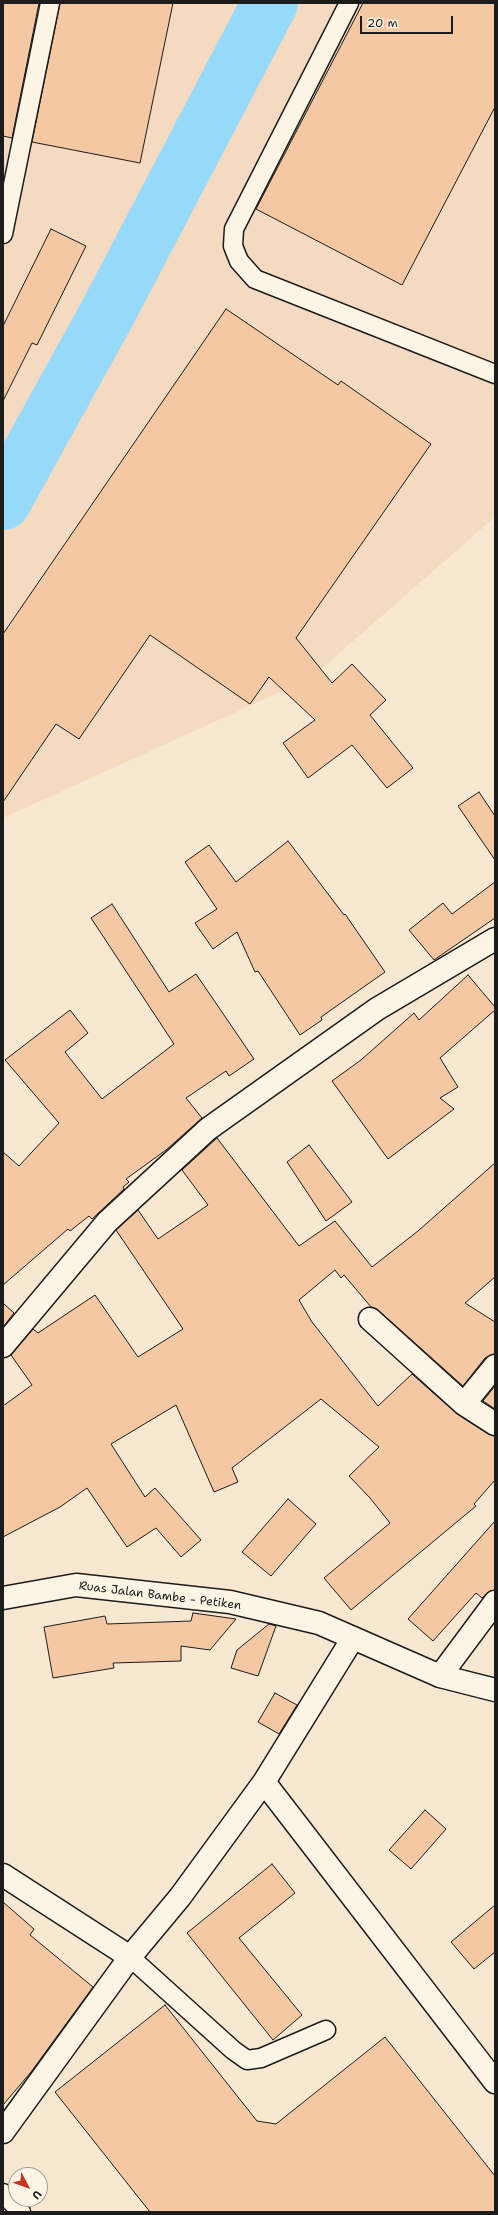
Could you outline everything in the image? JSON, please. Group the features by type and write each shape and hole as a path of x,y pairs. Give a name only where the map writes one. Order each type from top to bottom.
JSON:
{"street":[{"path":"3,1346 107,1222 208,1128 377,1009 495,939"},
{"path":"370,1319 464,1404 495,1424"},
{"path":"464,1404 495,1366"},
{"name":"Ruas Jalan Bambe - Petiken","path":"3,1598 76,1585 222,1601 319,1623 440,1676 495,1690"},
{"path":"440,1676 495,1602"},
{"path":"3,2132 130,1957 180,1897 264,1782 353,1638"},
{"path":"264,1782 495,2082"},
{"path":"3,1875 130,1957"}],"lane":[{"path":"3,234 50,3"},
{"path":"350,3 234,229 233,246 239,261 255,279 495,374"},
{"path":"130,1957 233,2050 247,2060 261,2058 326,2030"},
{"path":"3,2193 21,2212"}],"shaded area":[{"path":"3,3 495,3 495,517 311,678 3,818"}],"building":[{"path":"3,3 39,3 12,138 3,136"},
{"path":"60,3 173,3 140,163 32,142"},
{"path":"363,3 495,3 495,107 402,285 256,209"},
{"path":"51,229 86,246 37,345 32,343 3,401 3,326"},
{"path":"226,309 338,385 341,381 431,444 296,638 332,683 352,664 386,700 370,715 413,768 387,788 352,745 308,778 283,743 315,720 269,677 250,704 150,635 79,739 56,724 3,802 3,634"},
{"path":"479,792 495,816 495,860 458,806"},
{"path":"288,841 344,915 345,914 385,972 321,1017 322,1020 300,1035 258,971 255,972 237,932 213,949 195,923 217,909 185,862 209,845 236,882"},
{"path":"495,882 495,918 434,960 409,930 443,903 452,914"},
{"path":"112,904 169,992 196,974 254,1059 229,1076 226,1071 186,1098 202,1118 166,1150 126,1179 129,1182 123,1187 124,1189 92,1219 89,1216 70,1231 68,1229 3,1285 3,1152 19,1166 59,1123 5,1060 70,1010 88,1033 65,1052 102,1099 174,1044 91,918"},
{"path":"468,975 495,1007 495,1010 440,1058 458,1087 440,1098 454,1109 388,1159 332,1081 361,1060 414,1013 419,1020"},
{"path":"217,1138 299,1246 335,1221 372,1267 418,1231 495,1163 495,1277 465,1303 495,1322 495,1354 485,1358 463,1386 378,1310 371,1307 344,1275 341,1278 335,1270 299,1300 312,1322 378,1406 412,1374 457,1414 488,1434 495,1436 495,1480 474,1504 476,1506 351,1610 324,1578 390,1523 370,1498 349,1476 379,1447 321,1399 232,1468 238,1482 214,1492 176,1405 111,1444 145,1497 155,1488 201,1540 181,1557 156,1528 127,1547 87,1488 60,1507 3,1537 3,1406 32,1385 11,1355 33,1329 38,1333 95,1295 138,1357 183,1329 116,1230 138,1210 158,1239 208,1205 182,1170"},
{"path":"309,1145 352,1202 326,1221 287,1162"},
{"path":"3,1303 14,1313 3,1327"},
{"path":"495,1386 495,1409 483,1401"},
{"path":"288,1499 316,1524 271,1576 242,1552"},
{"path":"495,1521 495,1590 490,1591 482,1598 476,1593 433,1641 408,1619"},
{"path":"193,1613 236,1619 210,1650 181,1646 181,1661 113,1663 114,1668 53,1678 44,1627 105,1616 107,1624 191,1621"},
{"path":"269,1624 276,1626 258,1676 231,1668 237,1650"},
{"path":"275,1693 297,1705 279,1734 258,1722"},
{"path":"425,1810 446,1829 411,1869 389,1850"},
{"path":"272,1864 295,1893 239,1938 302,2015 273,2040 187,1933"},
{"path":"3,1902 34,1929 30,1935 93,1987 31,2072 3,2105"},
{"path":"495,1905 495,1952 474,1969 451,1942"},
{"path":"165,2005 257,2121 276,2124 385,2037 495,2176 495,2212 150,2212 55,2092"}],"waterway":[{"path":"3,502 107,314 270,3"}]}
